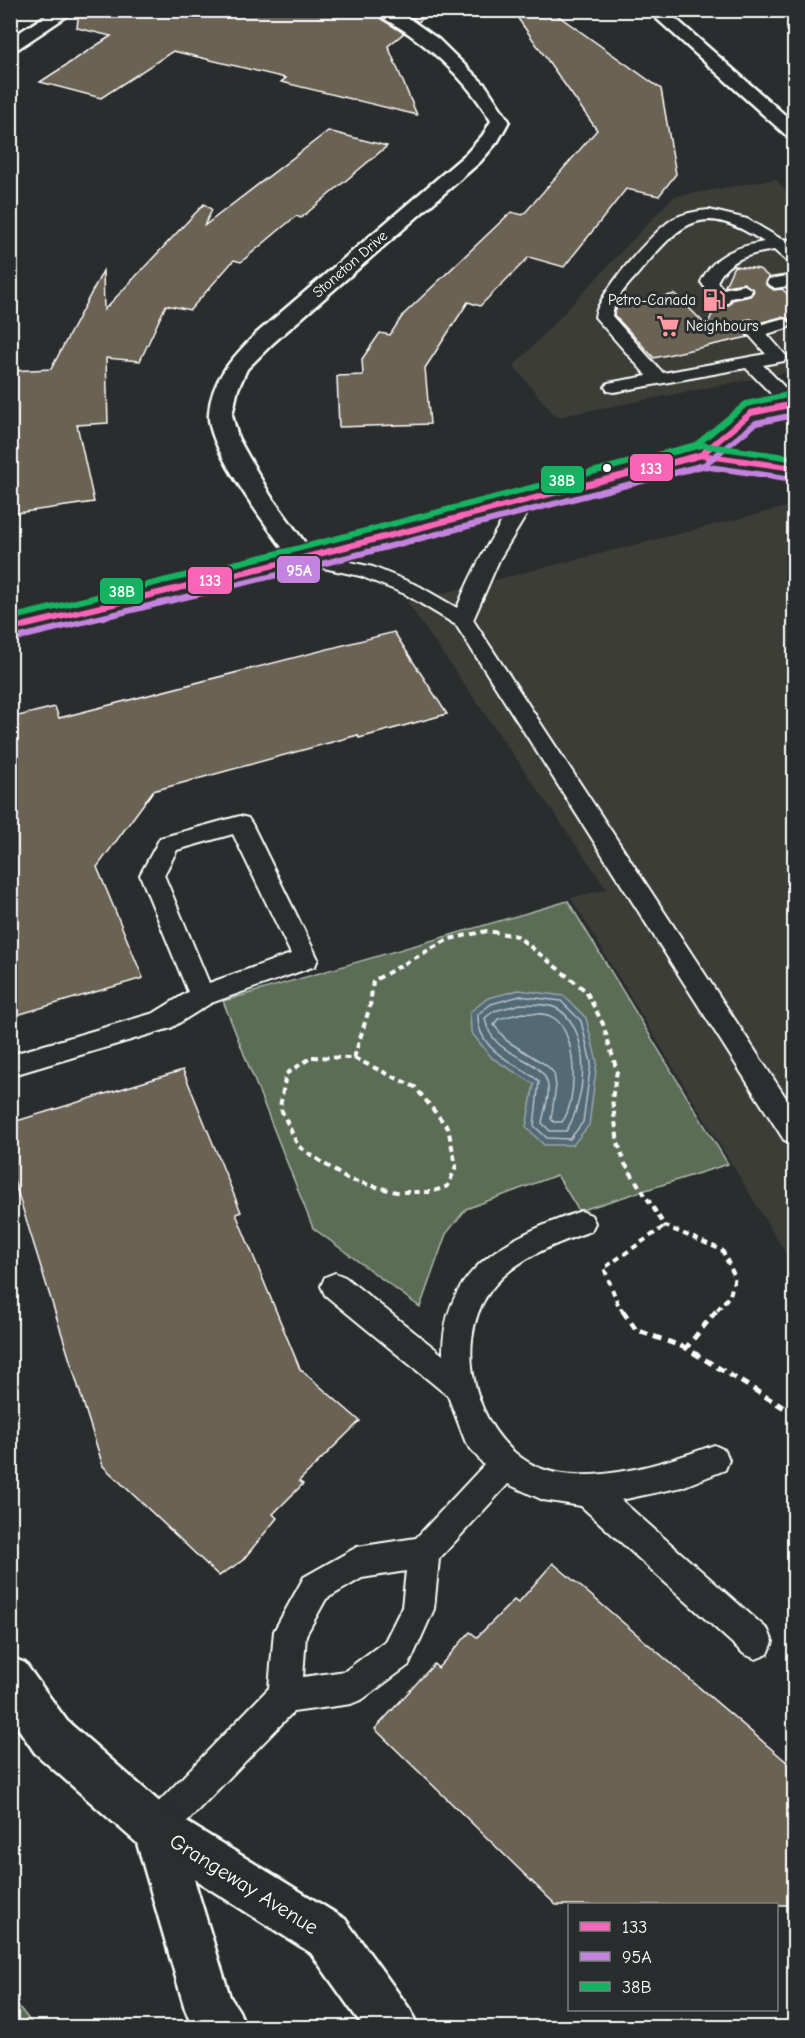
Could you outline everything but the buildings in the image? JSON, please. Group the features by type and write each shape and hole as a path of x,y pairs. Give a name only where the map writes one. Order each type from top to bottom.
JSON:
{"street":[{"path":"10,46 68,10"},
{"name":"Stoneton Drive","path":"303,558 258,497 226,438 220,415 226,389 237,366 265,338 473,158 491,137 500,121 488,99 434,43 383,10"},
{"path":"655,10 795,132"},
{"path":"701,455 751,413 793,404"},
{"path":"10,629 303,558 701,455 789,469 795,468"},
{"name":"Grangeway Avenue","path":"10,1678 51,1737 156,1829 328,1936 394,2028"},
{"name":"Grangeway Avenue","path":"156,1829 209,2009 222,2028"}],"lane":[{"path":"660,380 603,317 604,304 645,256 680,222 701,215 730,217 787,243 795,259"},
{"path":"744,290 721,297 710,282 713,270 733,254 787,243"},
{"path":"776,283 795,280"},
{"path":"781,324 752,329 786,355"},
{"path":"614,387 786,355"},
{"path":"751,363 793,404"},
{"path":"463,620 490,556 505,528 525,501"},
{"path":"303,558 366,571 412,590 463,620 791,1120"},
{"path":"10,1066 162,1020 202,996 306,959 240,824 168,844 152,875 202,996"},
{"path":"581,1223 525,1244 493,1266 475,1289 461,1315 457,1348 460,1387 477,1433 504,1466 543,1485 589,1492 682,1472 714,1460"},
{"path":"336,1286 460,1387"},
{"path":"156,1829 285,1696 351,1687 397,1653 418,1609 424,1552 504,1466"},
{"path":"589,1492 756,1642"},
{"path":"285,1696 290,1630 315,1588 357,1563 424,1552"}],"path":[{"path":"354,1058 370,1006 373,981 449,939 487,932 517,936 586,991 603,1024 617,1071 612,1099 618,1143 625,1164 665,1226 722,1250 735,1277 730,1295 686,1348"},
{"path":"312,1057 354,1058 415,1087 448,1128 456,1166 447,1186 431,1192 396,1192 347,1179 298,1146 280,1107 286,1074 312,1057"},
{"path":"665,1226 604,1268 618,1304 636,1330 686,1348 795,1414"}],"shaded area":[{"path":"776,179 794,201 794,371 556,417 514,366 673,197"},
{"path":"794,505 794,1267 571,898 607,889 407,602"}],"green space":[{"path":"568,901 728,1164 579,1211 557,1175 466,1209 446,1234 420,1307 313,1228 223,1001"},
{"path":"11,1997 35,2027 11,2027"}],"water":[{"path":"519,990 564,996 586,1018 597,1062 589,1125 573,1145 544,1145 526,1127 534,1084 492,1058 471,1032 470,1012 488,998"}],"transit line":[{"name":"38B","path":"10,618 300,548 696,445 746,404 792,394"},
{"name":"133","path":"10,629 303,558 701,455 751,413 794,404"},
{"name":"95A","path":"12,639 306,568 704,465 756,423 794,415"},
{"name":"38B","path":"665,454 702,445 792,458"},
{"name":"133","path":"668,464 701,455 794,468"},
{"name":"95A","path":"671,474 702,466 794,479"}],"place":[{"name":"Petro-Canada","path":"714,300"},
{"name":"Neighbours","path":"668,326"}]}
